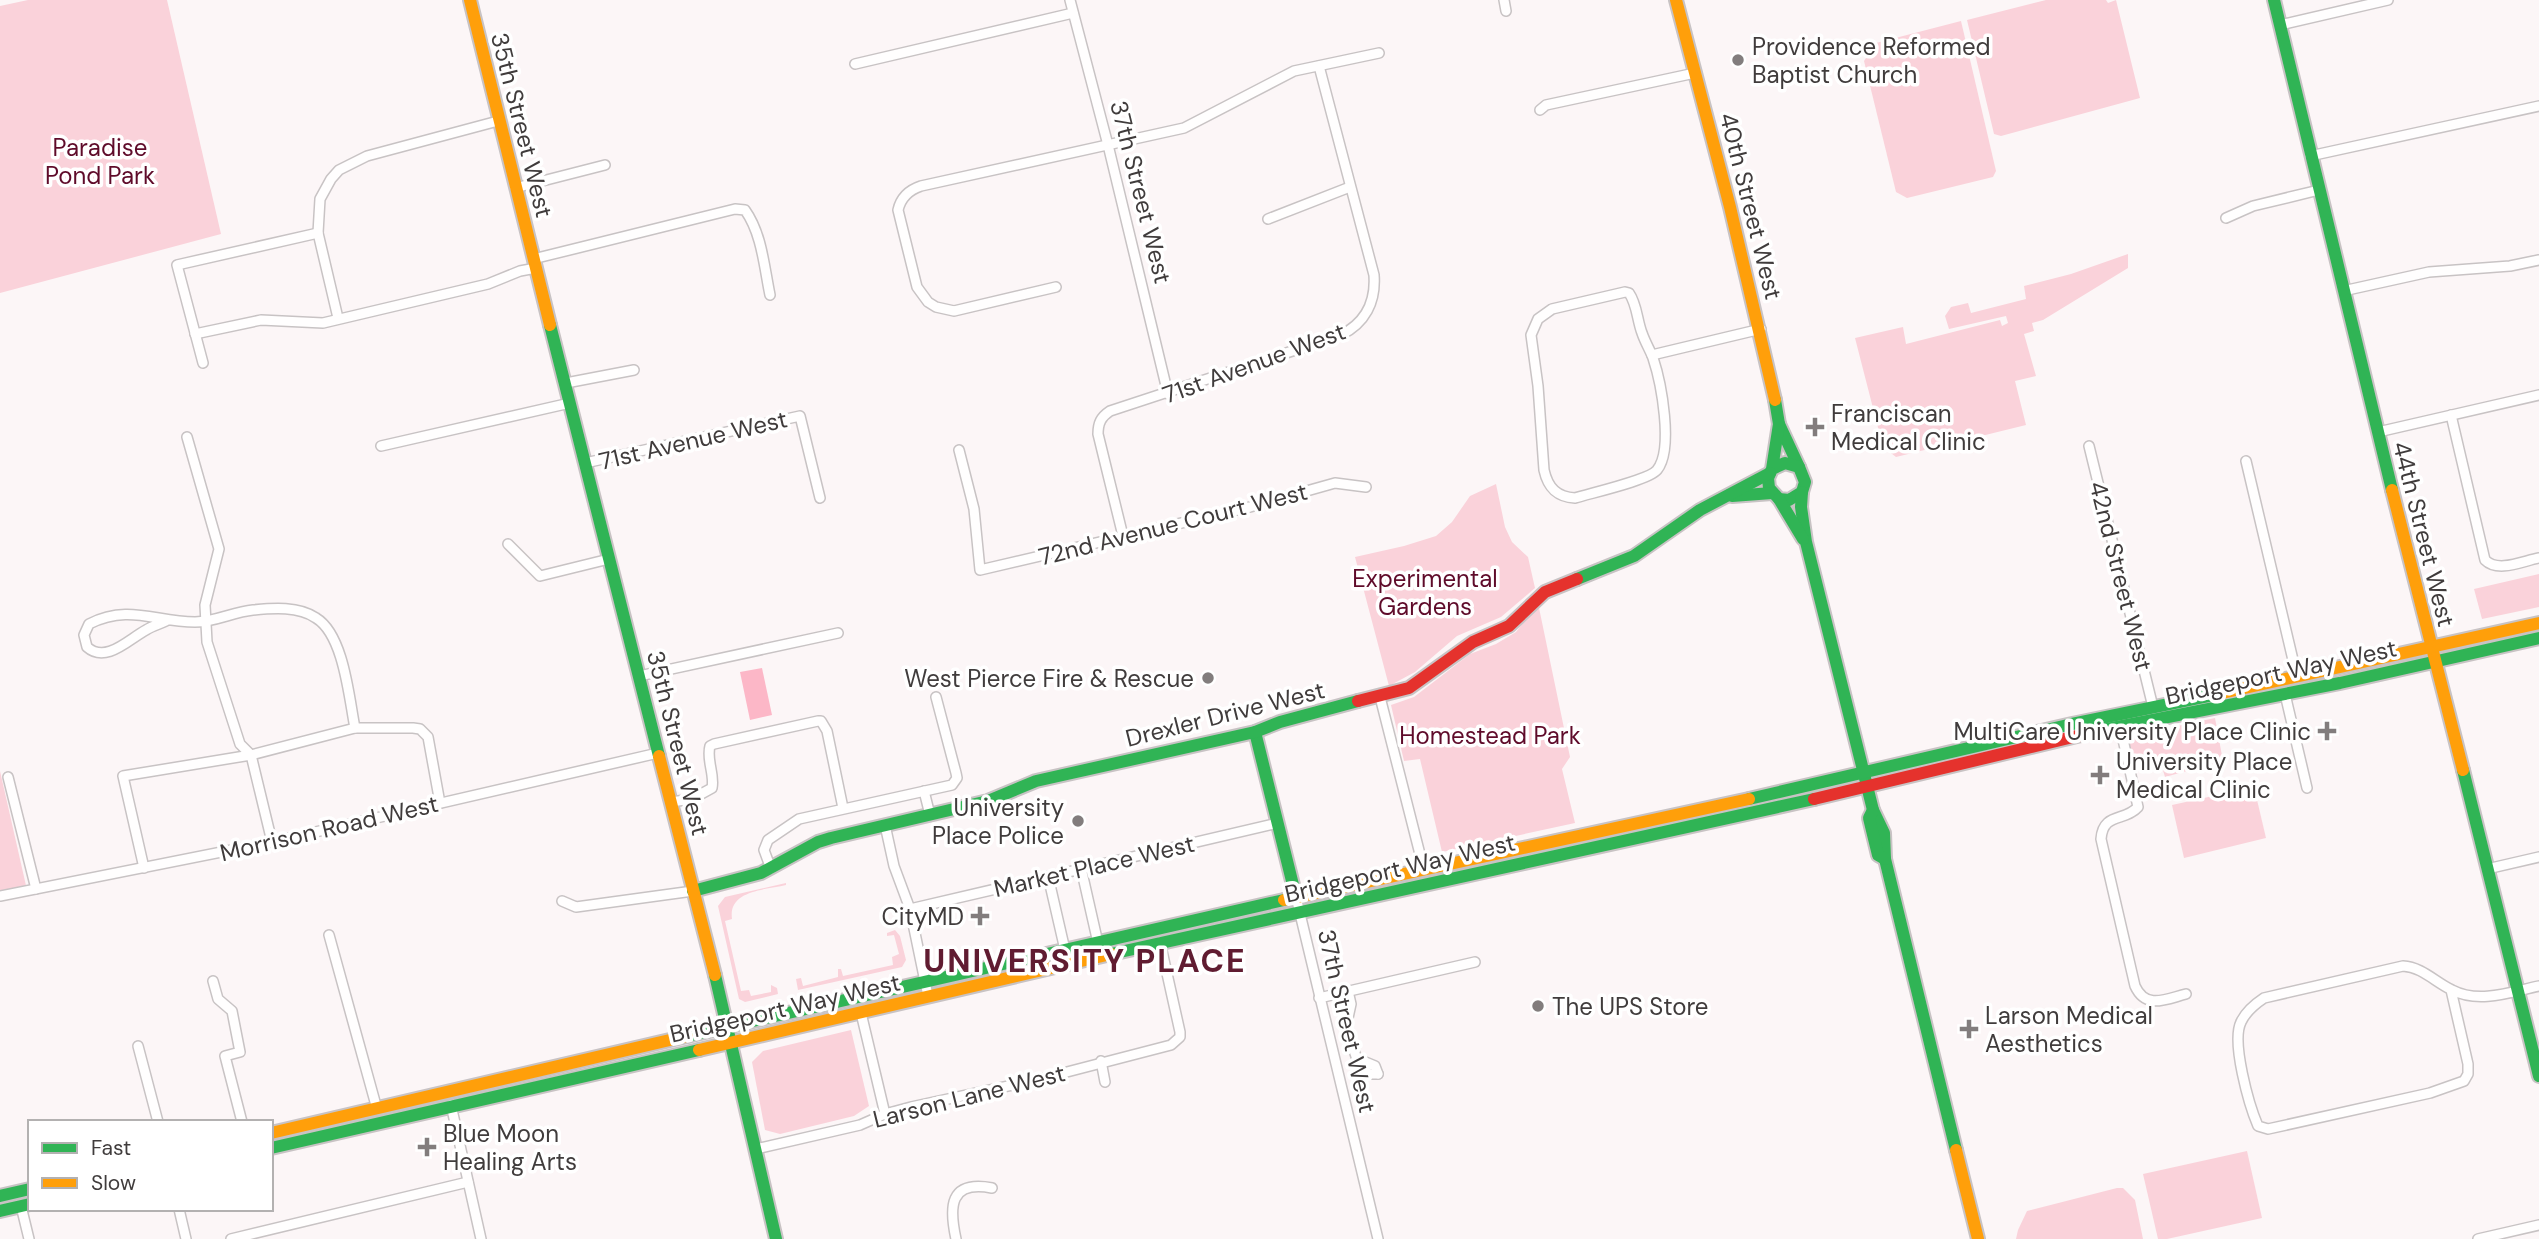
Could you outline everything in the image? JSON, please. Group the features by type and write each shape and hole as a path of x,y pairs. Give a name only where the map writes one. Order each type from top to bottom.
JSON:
{"main road":[{"name":"35th Street West","path":"470,0 498,121 731,1042 776,1239"},
{"name":"40th Street West","path":"1676,0 1761,329 1779,424 1799,467"},
{"name":"44th Street West","path":"2274,0 2343,291 2539,1076"},
{"name":"40th Street West","path":"1771,471 1779,424"},
{"path":"1806,542 1768,483 1771,471 1785,463 1799,467 1805,482 1801,507 1806,542 1867,788 1873,810 1878,816 1886,851 1885,859 1978,1239"},
{"name":"Drexler Drive West","path":"693,891 771,869 818,842 988,802 1036,781 1255,732 1284,721 1409,688 1457,652 1509,626 1545,592 1634,556 1690,516 1771,471"},
{"path":"1775,496 1789,500 1802,492"},
{"name":"Drexler Drive West","path":"1728,497 1775,496"},
{"name":"Bridgeport Way West","path":"273,1133 1296,897 1864,774 1996,741 2539,623"},
{"name":"Bridgeport Way West","path":"273,1148 1160,942 1867,788 2120,726 2285,694 2539,638"},
{"name":"37th Street West","path":"1255,732 1296,897"},
{"path":"0,1195 28,1189"},
{"path":"0,1211 25,1205"}],"street":[{"name":"37th Street West","path":"1070,0 1168,394"},
{"path":"1504,0 1506,11"},
{"path":"2280,25 2388,0"},
{"path":"856,64 1073,13"},
{"path":"1056,287 954,311 936,307 917,287 898,210 900,204 908,192 922,186 1184,128 1281,76 1379,53"},
{"path":"1268,219 1350,187 1319,66"},
{"path":"1540,110 1546,105 1695,73"},
{"path":"2310,156 2539,106"},
{"path":"338,318 318,233 320,200 331,179 339,170 368,156 498,121"},
{"path":"515,188 605,165"},
{"name":"71st Avenue West","path":"1123,536 1098,434 1098,427 1104,415 1341,335 1362,320 1372,302 1374,275 1350,187"},
{"path":"2225,218 2253,206 2319,191"},
{"path":"195,334 261,320 323,323 488,284 534,264 735,209 745,210 752,219 770,295"},
{"path":"203,363 177,265 318,233"},
{"path":"2343,291 2429,272 2502,267 2539,260"},
{"path":"1629,293 1652,355 1665,431 1661,463 1657,470 1645,479 1575,498 1558,494 1547,484 1542,456 1538,386 1531,343 1533,327 1538,319 1552,309 1629,293"},
{"path":"1652,355 1761,329"},
{"path":"566,383 634,370"},
{"path":"2378,432 2539,395"},
{"path":"381,446 570,403"},
{"path":"2451,415 2481,548 2489,564 2501,566 2539,558"},
{"name":"71st Avenue West","path":"585,463 800,416 820,498"},
{"path":"187,437 219,549 205,605 207,642 240,744 251,755 272,842"},
{"name":"42nd Street West","path":"2090,446 2153,707"},
{"name":"72nd Avenue Court West","path":"959,450 974,509 980,570 1250,507 1335,484 1366,487"},
{"path":"2246,461 2297,677"},
{"path":"508,544 540,576 609,559"},
{"path":"166,621 148,628 114,650 96,652 87,647 84,635 86,629 96,621 125,613 166,621 204,622 250,611 282,609 304,612 325,625 338,649 355,728"},
{"path":"639,676 838,634"},
{"path":"2285,694 2307,788"},
{"path":"771,869 764,849 768,839 799,820 952,785 957,778 936,696"},
{"path":"1380,697 1424,870"},
{"path":"671,802 692,799 712,788 709,750 714,744 821,721 825,724 843,808"},
{"path":"2120,726 2138,807 2133,812 2108,822 2102,831 2101,839 2135,986 2141,996 2152,1002 2186,994"},
{"path":"144,869 123,776 251,755 355,728 413,728 424,732 428,737 440,803"},
{"name":"Morrison Road West","path":"0,896 272,842 658,753"},
{"path":"8,777 36,889"},
{"path":"924,791 930,815"},
{"name":"Market Place West","path":"910,909 1278,823"},
{"path":"885,825 894,866 910,909 928,996"},
{"path":"2487,869 2539,858"},
{"path":"1081,868 1098,943"},
{"path":"1048,876 1065,950"},
{"path":"562,901 576,907 693,891"},
{"name":"37th Street West","path":"1296,897 1378,1239"},
{"path":"329,935 377,1109"},
{"name":"Larson Lane West","path":"756,1149 860,1125 885,1114 1036,1080 1171,1045 1180,1037 1160,942"},
{"path":"1319,998 1475,962"},
{"path":"2451,990 2469,1068 2464,1081 2430,1093 2267,1129 2258,1126 2238,1038 2241,1020 2260,1000 2403,966 2416,968 2451,990 2476,997 2539,986"},
{"path":"213,981 218,999 232,1010 240,1052 225,1056 241,1120"},
{"path":"1348,991 1351,1004 1346,1027 1357,1059"},
{"path":"861,1013 885,1114"},
{"path":"138,1046 157,1120"},
{"path":"1101,1061 1105,1082"},
{"path":"451,1105 481,1239"},
{"path":"231,1239 468,1182"},
{"path":"957,1239 951,1213 956,1196 971,1187 992,1188"},
{"path":"25,1205 29,1239"},
{"path":"179,1211 186,1239"},
{"path":"2478,1239 2539,1225"}],"green space":[{"name":"Paradise Pond Park","path":"28,0 167,0 221,234 0,293 0,6"},
{"path":"2046,0 2106,0 2108,3 2116,0 2140,98 2001,136 1994,134 1967,20"},
{"path":"1961,21 1996,171 1993,177 1907,198 1896,192 1864,61 1876,43"},
{"path":"2128,254 2128,268 2043,320 2032,323 2034,331 2024,334 2036,376 2015,381 2026,425 1896,457 1883,447 1855,338 1903,327 1906,344 2000,320 2002,326 2008,323 2006,316 1949,329 1945,316 1951,307 1968,303 1971,313 2026,299 2024,286 2071,274"},
{"name":"Homestead Park","path":"1496,484 1505,527 1512,542 1528,557 1535,588 1501,617 1457,636 1415,672 1389,686 1355,557 1436,536 1452,522 1470,496"},
{"path":"2539,574 2539,607 2482,619 2474,589"},
{"name":"Homestead Park","path":"1538,603 1570,757 1562,769 1575,823 1442,852 1420,759 1404,761 1391,705 1414,697 1470,654 1496,644 1516,632"},
{"path":"2215,718 2223,761 2165,777 2162,767 2134,773 2126,737"},
{"path":"0,771 27,890 0,896"},
{"path":"2254,787 2266,838 2184,858 2172,805"},
{"path":"786,883 742,897 732,909 732,919 725,921 741,991 749,990 751,996 771,992 771,985 777,988 778,994 745,1002 739,999 718,906 725,897"},
{"path":"895,930 900,936 906,960 902,967 798,990 796,979 801,978 803,986 838,977 838,969 841,969 843,976 893,965 892,957 899,954 894,935 887,936 887,933"},
{"path":"851,1030 869,1106 854,1116 780,1134 765,1130 752,1062 763,1051"},
{"path":"2247,1151 2262,1218 2158,1239 2143,1174"},
{"path":"2123,1188 2135,1200 2143,1239 2016,1239 2027,1211"}],"shaded area":[{"path":"762,668 772,715 750,720 740,672"}],"traffic: fast":[{"path":"2274,0 2392,490"},
{"path":"550,325 659,756"},
{"path":"1772,469 1785,463 1799,467 1805,482 1802,492 1789,500 1779,499 1769,488 1768,478 1772,469 1779,424 1775,400"},
{"path":"1779,424 1799,467"},
{"path":"1577,579 1634,556 1700,510 1770,473"},
{"path":"1802,492 1801,507 1806,542 1873,810 1884,833 1885,859 1956,1150"},
{"path":"1732,496 1772,493"},
{"path":"1779,499 1803,539"},
{"path":"2102,730 2340,683 2539,638"},
{"path":"1749,799 2072,724 2213,695"},
{"path":"693,891 761,873 818,842 831,838 988,801 1036,781 1255,732 1280,722 1358,701"},
{"path":"1255,732 1296,897"},
{"path":"2463,770 2539,1076"},
{"path":"1111,954 1814,799"},
{"path":"1873,810 1869,818 1878,855 1885,859"},
{"path":"687,1036 1284,900"},
{"path":"715,975 776,1239"},
{"path":"273,1148 699,1050"},
{"path":"0,1196 28,1189"},
{"path":"0,1211 28,1204"}],"traffic: slow":[{"path":"470,0 550,325"},
{"path":"1676,0 1730,207 1775,400"},
{"path":"2392,490 2463,770"},
{"path":"2213,695 2539,623"},
{"path":"659,756 715,975"},
{"path":"1284,900 1749,799"},
{"path":"699,1050 1111,954"},
{"path":"273,1133 687,1036"},
{"path":"1956,1150 1978,1239"}],"traffic: jam":[{"path":"1358,701 1409,688 1473,642 1509,626 1545,592 1577,579"},
{"path":"1814,799 2102,730"}],"place":[{"name":"Providence Reformed Baptist Church","path":"1738,60"},
{"name":"Franciscan Medical Clinic","path":"1815,427"},
{"name":"West Pierce Fire & Rescue","path":"1208,678"},
{"name":"MultiCare University Place Clinic","path":"2327,731"},
{"name":"University Place Medical Clinic","path":"2100,775"},
{"name":"University Place Police","path":"1078,821"},
{"name":"CityMD","path":"980,916"},
{"name":"The UPS Store","path":"1538,1006"},
{"name":"Larson Medical Aesthetics","path":"1969,1029"},
{"name":"Blue Moon Healing Arts","path":"427,1147"}],"district":[{"name":"UNIVERSITY PLACE","path":"1085,961"}],"park label":[{"name":"Experimental Gardens","path":"1425,592"}]}
